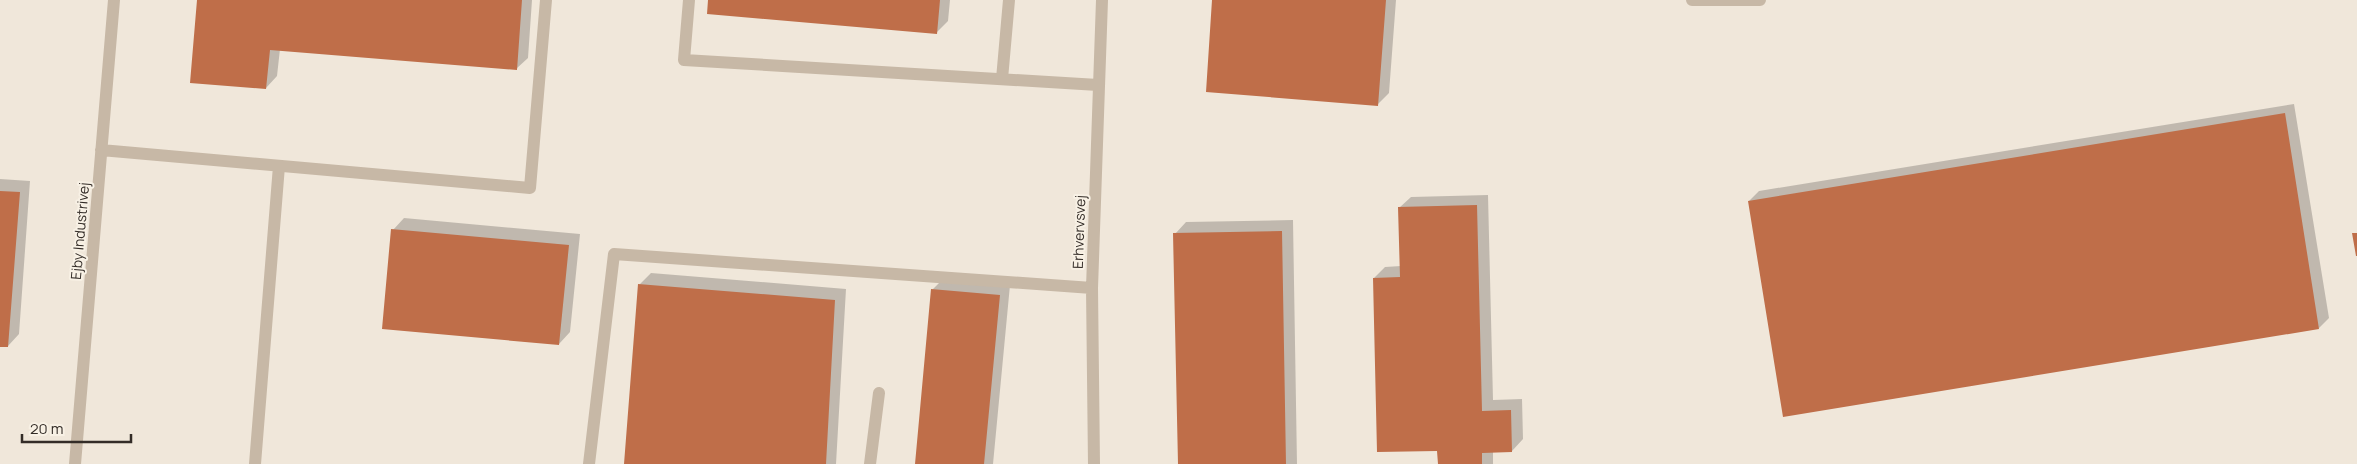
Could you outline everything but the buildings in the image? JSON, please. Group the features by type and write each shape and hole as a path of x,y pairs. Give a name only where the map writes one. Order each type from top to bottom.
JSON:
{"street":[{"name":"Ejby Industrivej","path":"75,464 114,0"},
{"path":"102,150 530,188 546,0"},
{"path":"689,0 684,60 1098,85"},
{"path":"1002,79 1009,0"},
{"name":"Erhvervsvej","path":"1094,464 1092,288 1102,0"},
{"path":"1692,0 1760,0"},
{"path":"254,464 279,166"},
{"path":"589,464 614,254 1092,288"},
{"path":"870,464 879,393"}]}
